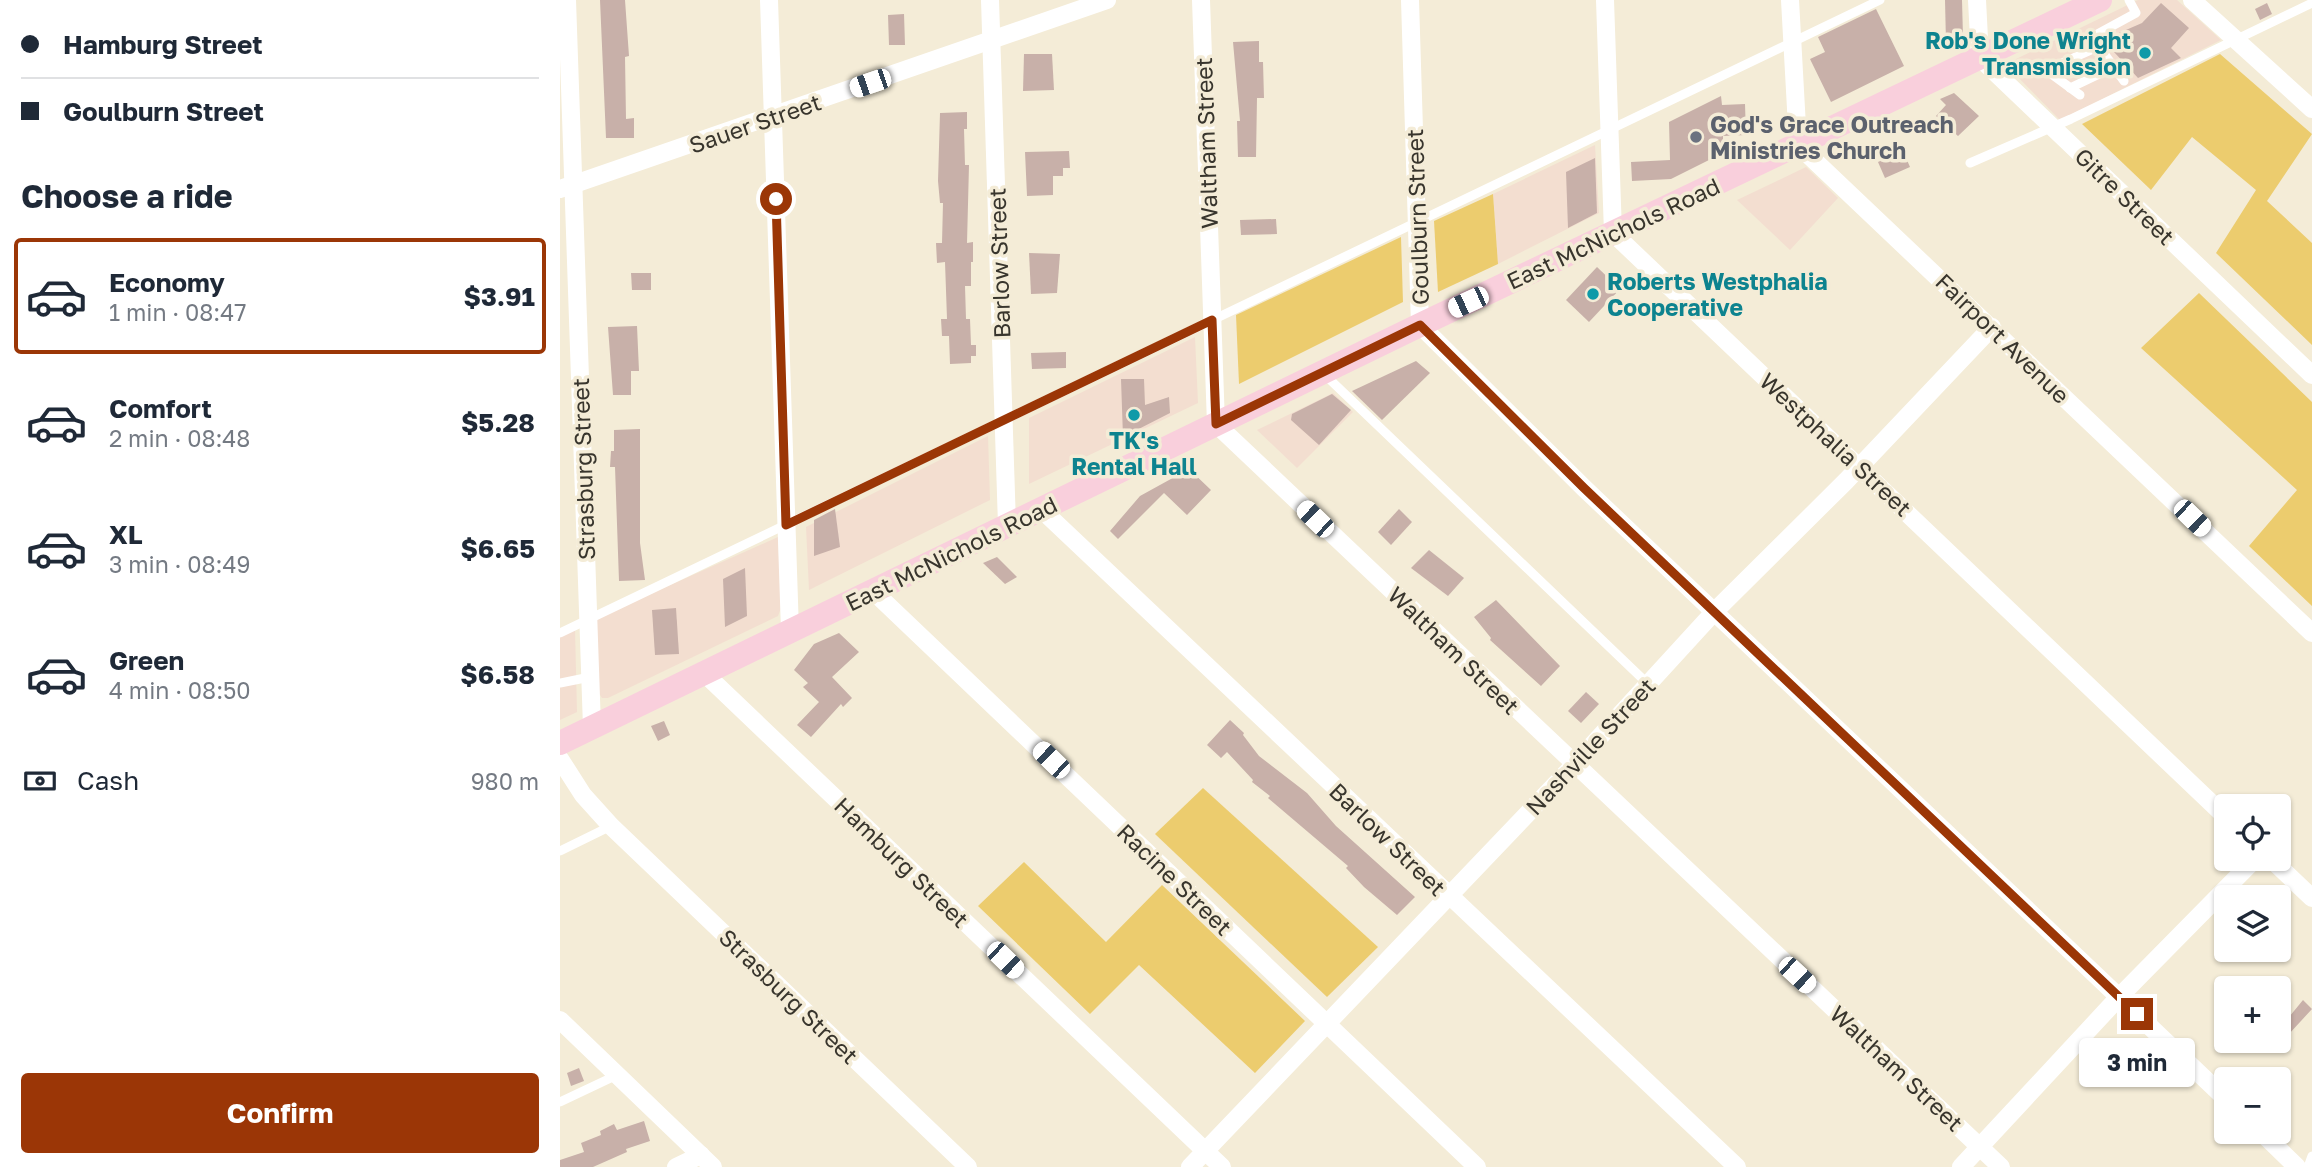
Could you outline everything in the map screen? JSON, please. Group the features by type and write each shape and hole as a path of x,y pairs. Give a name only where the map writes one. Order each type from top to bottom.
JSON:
{"street":[{"name":"Strasburg Street","path":"567,0 567,186 592,727"},
{"path":"769,0 790,631"},
{"name":"Barlow Street","path":"990,0 1007,525"},
{"name":"Sauer Street","path":"567,186 1107,0"},
{"name":"Waltham Street","path":"1201,0 1216,424 2001,1167"},
{"name":"Goulburn Street","path":"1410,0 1420,325 2214,1088"},
{"path":"1605,0 1613,233"},
{"path":"1790,0 1798,145"},
{"path":"1977,0 1980,58"},
{"name":"East McNichols Road","path":"560,743 1322,372 2100,0"},
{"path":"2192,0 2312,109"},
{"name":"Gitre Street","path":"1980,58 2312,375"},
{"name":"Fairport Avenue","path":"1798,145 2312,633"},
{"name":"Westphalia Street","path":"1613,233 2214,806"},
{"name":"Nashville Street","path":"1190,1167 1574,765 1715,611 1992,327"},
{"name":"Barlow Street","path":"1041,509 1737,1167"},
{"name":"Racine Street","path":"873,591 1477,1167"},
{"name":"Hamburg Street","path":"704,673 1222,1167"},
{"name":"Strasburg Street","path":"560,759 583,795 611,826 968,1167"},
{"path":"1961,1167 2119,997 2243,871"},
{"path":"2284,871 2312,898"},
{"path":"560,1020 707,1161"},
{"path":"2273,1144 2297,1167"},
{"path":"677,1167 707,1161"}],"lane":[{"path":"560,633 1880,0"},
{"path":"2124,81 2092,37 2136,13 2129,0"},
{"path":"1970,163 2312,3"},
{"path":"2080,95 2046,70 2098,47"},
{"path":"2070,89 2113,67"},
{"path":"1322,372 1648,684"},
{"path":"560,683 590,677"},
{"path":"560,851 611,826"},
{"path":"560,1102 617,1075"},
{"path":"2308,1167 2312,1156"}],"shaded area":[{"path":"2138,0 2177,0 2221,40 2060,120 2012,71 2014,60"},
{"path":"2220,54 2312,134 2267,201 2312,243 2312,345 2216,253 2256,190 2192,137 2151,190 2082,124"},
{"path":"1595,145 1599,213 1498,264 1493,194"},
{"path":"1806,167 1838,198 1790,250 1737,200"},
{"path":"1493,194 1498,264 1438,292 1434,221"},
{"path":"1401,237 1403,302 1239,384 1236,315"},
{"path":"2199,293 2312,402 2312,606 2249,546 2297,490 2141,348"},
{"path":"1195,337 1198,403 1029,484 1029,418"},
{"path":"1333,393 1353,412 1297,468 1257,430"},
{"path":"988,436 990,500 809,590 806,527"},
{"path":"778,537 781,608 778,616 608,698 602,698 596,689 594,619"},
{"path":"575,629 577,712 560,720 560,637"},
{"path":"1203,788 1378,947 1327,997 1155,834"},
{"path":"1024,862 1106,942 1162,885 1305,1021 1255,1073 1139,965 1090,1014 978,906"}],"building":[{"path":"600,0 625,0 629,56 625,57 626,119 634,118 634,138 606,138"},
{"path":"1945,0 1962,0 1963,37 1958,42 1946,43"},
{"name":"Rob's Done Wright Transmission","path":"2161,3 2189,28 2171,48 2181,58 2138,78 2103,40 2142,23"},
{"path":"2267,3 2272,14 2260,20 2255,9"},
{"path":"1876,9 1904,66 1831,102 1810,59 1825,52 1818,37"},
{"path":"904,14 905,45 889,45 888,15"},
{"path":"1259,41 1259,62 1263,62 1264,98 1257,98 1256,157 1238,157 1237,121 1240,121 1233,42"},
{"path":"1024,54 1052,54 1054,90 1023,91"},
{"path":"1954,93 1979,116 1958,136 1936,116 1946,105 1940,99"},
{"name":"God's Grace Outreach Ministries Church","path":"1721,96 1722,105 1745,104 1746,135 1723,136 1723,153 1671,179 1632,181 1631,162 1670,160 1669,122"},
{"path":"967,112 967,129 964,129 965,165 969,165 967,243 973,242 973,262 971,286 965,286 966,319 970,319 971,345 976,345 976,356 971,356 971,363 950,364 949,336 942,336 941,319 947,319 945,262 937,263 936,243 942,243 943,203 940,203 938,181 940,113"},
{"path":"1069,151 1070,168 1063,168 1063,176 1053,176 1053,195 1027,196 1025,152"},
{"path":"1903,151 1910,167 1885,178 1878,162"},
{"path":"1595,158 1597,213 1568,228 1566,172"},
{"path":"1276,219 1277,234 1241,235 1240,220"},
{"path":"1029,253 1060,254 1057,293 1031,294"},
{"name":"Roberts Westphalia Cooperative","path":"1597,267 1620,289 1589,322 1566,300"},
{"path":"631,273 651,273 651,290 632,290"},
{"path":"637,326 639,371 631,371 631,395 613,395 608,327"},
{"path":"1066,352 1066,368 1032,369 1031,353"},
{"path":"1416,361 1430,373 1382,420 1352,391"},
{"name":"TK's Rental Hall","path":"1121,379 1144,379 1145,405 1169,397 1170,413 1123,437"},
{"path":"1332,394 1351,410 1319,445 1291,420 1292,414"},
{"path":"640,429 640,543 645,580 619,581 615,467 610,467 611,451 614,451 614,430"},
{"path":"1189,469 1211,490 1187,515 1164,493 1118,539 1110,531 1140,496"},
{"path":"835,509 840,547 814,556 814,520"},
{"path":"1399,509 1412,522 1391,545 1378,532"},
{"path":"1429,550 1464,578 1448,596 1411,568"},
{"path":"997,557 1017,577 1005,584 983,563"},
{"path":"745,568 747,616 725,627 723,579"},
{"path":"1496,600 1560,666 1541,686 1490,640 1474,617"},
{"path":"676,608 679,654 655,655 652,610"},
{"path":"839,633 859,652 832,677 852,698 843,707 841,704 811,737 797,725 819,702 803,687 808,683 794,670 814,644"},
{"path":"1586,692 1599,704 1581,723 1568,711"},
{"path":"1230,720 1244,733 1259,756 1307,793 1336,826 1415,897 1397,915 1364,887 1346,868 1348,866 1268,798 1270,796 1252,782 1227,752 1221,758 1207,745"},
{"path":"664,721 670,735 658,741 651,726"},
{"path":"2303,1000 2312,1009 2291,1032 2291,1015"},
{"path":"579,1068 584,1081 571,1086 567,1073"},
{"path":"644,1121 650,1141 626,1149 627,1152 593,1167 560,1167 560,1160 584,1152 581,1143 601,1135 600,1131 614,1124 617,1130"}],"place":[{"name":"Rob's Done Wright Transmission","path":"2145,53"},
{"name":"God's Grace Outreach Ministries Church","path":"1696,137"},
{"name":"Roberts Westphalia Cooperative","path":"1593,294"},
{"name":"TK's Rental Hall","path":"1134,415"}],"route":[{"path":"776,199 786,525 1212,320 1216,424 1420,325 1584,488 2137,1014"}]}
